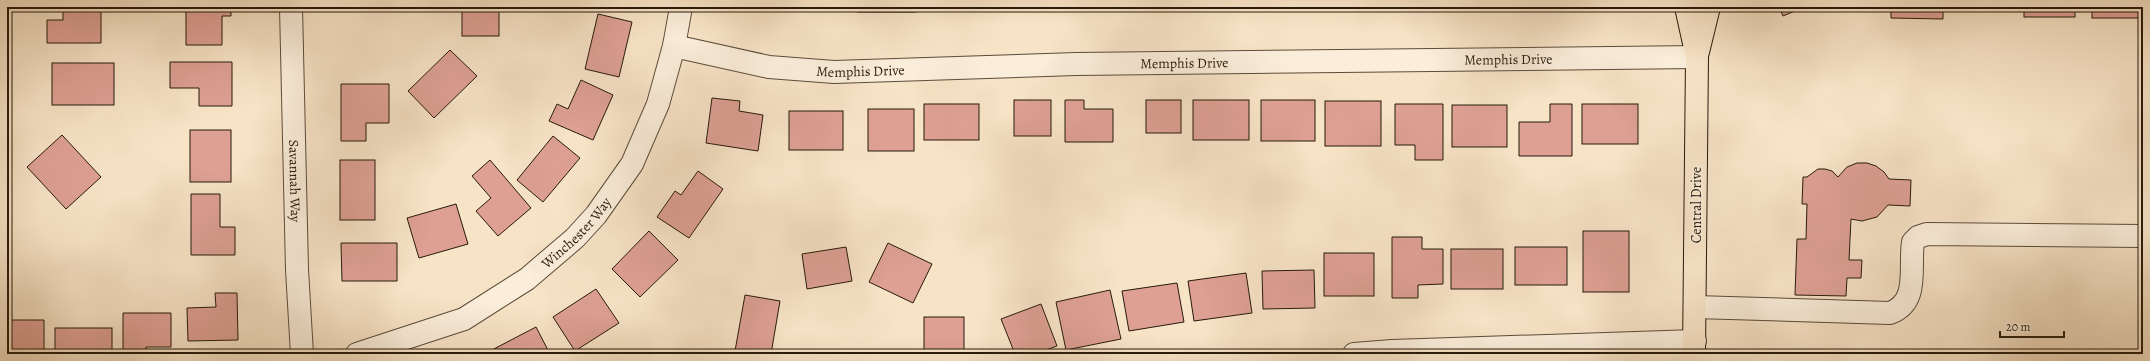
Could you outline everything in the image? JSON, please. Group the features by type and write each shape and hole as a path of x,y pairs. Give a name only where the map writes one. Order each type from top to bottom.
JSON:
{"main road":[{"name":"Central Drive","path":"1686,7 1697,57 1694,348"},
{"name":"Central Drive","path":"1697,57 1709,7"}],"street":[{"name":"Savannah Way","path":"291,7 297,270 302,354"},
{"name":"Winchester Way","path":"357,354 464,319 527,279 576,238 596,215 632,164 658,104 674,46 681,7"},
{"name":"Memphis Drive","path":"674,46 769,67 834,72 1076,64 1697,57"},
{"path":"1695,307 1890,313 1900,309 1906,302 1910,293 1913,242 1918,237 1927,234 2143,236"},
{"path":"1354,354 1392,351 1694,348"}],"building":[{"path":"63,7 101,7 101,43 47,43 47,20 63,20"},
{"path":"186,7 231,7 231,16 222,16 222,45 186,45"},
{"path":"462,7 499,7 499,36 462,36"},
{"path":"796,7 845,7 845,10 796,10"},
{"path":"858,7 916,7 916,12 858,12"},
{"path":"1638,7 1638,8 1582,8"},
{"path":"1779,7 1804,7 1783,16"},
{"path":"1891,7 1943,7 1943,19 1891,18"},
{"path":"2002,7 2002,8 1952,8"},
{"path":"2024,7 2075,7 2075,17 2024,17"},
{"path":"2092,7 2143,7 2143,18 2092,18"},
{"path":"598,14 632,22 619,77 585,69"},
{"path":"450,50 477,76 434,118 408,91"},
{"path":"170,62 232,62 232,106 199,106 199,88 170,88"},
{"path":"52,63 114,63 114,105 52,105"},
{"path":"581,80 613,95 593,140 549,121 557,104 568,109"},
{"path":"341,84 389,84 389,123 366,123 366,141 341,141"},
{"path":"712,98 740,101 739,111 763,115 758,151 706,143"},
{"path":"1014,100 1051,100 1051,136 1014,136"},
{"path":"1065,100 1084,100 1084,109 1113,109 1113,142 1065,142"},
{"path":"1146,100 1181,100 1181,133 1146,133"},
{"path":"1193,100 1249,100 1249,140 1193,140"},
{"path":"1261,100 1315,100 1315,141 1261,141"},
{"path":"1325,101 1381,101 1381,146 1325,146"},
{"path":"924,104 979,104 979,140 924,140"},
{"path":"1395,104 1443,104 1443,160 1415,160 1415,145 1395,145"},
{"path":"1550,104 1572,104 1572,156 1519,156 1519,122 1550,122"},
{"path":"1582,104 1638,104 1638,144 1582,144"},
{"path":"1452,105 1507,105 1507,147 1452,147"},
{"path":"868,109 914,109 914,151 868,151"},
{"path":"789,111 843,111 843,150 789,150"},
{"path":"190,130 231,130 231,182 190,182"},
{"path":"62,135 101,177 66,209 27,167"},
{"path":"553,136 580,158 543,202 517,180"},
{"path":"340,160 375,160 375,220 340,220"},
{"path":"490,160 531,208 498,236 476,211 491,198 472,176"},
{"path":"1857,163 1867,163 1876,166 1884,172 1889,179 1911,180 1910,206 1888,205 1877,217 1862,221 1851,219 1849,260 1862,260 1861,278 1847,278 1846,296 1795,295 1797,239 1806,239 1807,204 1802,204 1803,177 1807,177 1818,169 1825,169 1832,171 1838,177 1847,167"},
{"path":"698,171 723,189 689,238 657,217 675,191 681,195"},
{"path":"191,194 220,194 220,227 235,227 235,255 191,255"},
{"path":"456,204 468,244 419,258 407,218"},
{"path":"649,231 678,260 640,297 612,269"},
{"path":"1583,231 1629,231 1629,292 1583,292"},
{"path":"1392,237 1422,237 1422,249 1443,249 1443,284 1418,285 1418,298 1392,298"},
{"path":"341,243 397,243 397,281 342,281"},
{"path":"888,243 932,264 913,303 869,282"},
{"path":"846,247 852,281 807,289 802,254"},
{"path":"1515,247 1567,247 1567,285 1515,285"},
{"path":"1451,249 1503,249 1503,289 1451,289"},
{"path":"1324,253 1374,253 1374,296 1324,296"},
{"path":"1314,270 1315,308 1263,309 1262,271"},
{"path":"1246,273 1252,313 1194,321 1188,281"},
{"path":"1177,283 1184,322 1129,331 1122,291"},
{"path":"596,289 619,323 575,351 553,317"},
{"path":"1110,290 1121,339 1066,350 1056,302"},
{"path":"215,293 237,293 238,340 188,341 187,308 216,307"},
{"path":"745,295 780,301 771,354 735,351"},
{"path":"1041,304 1057,346 1035,354 1015,354 1001,319"},
{"path":"123,313 171,313 171,347 146,347 146,354 123,354"},
{"path":"924,317 964,317 964,354 924,354"},
{"path":"7,320 44,320 44,354 7,353"},
{"path":"536,327 550,354 492,354 490,351"},
{"path":"55,328 112,328 112,354 55,354"}]}
